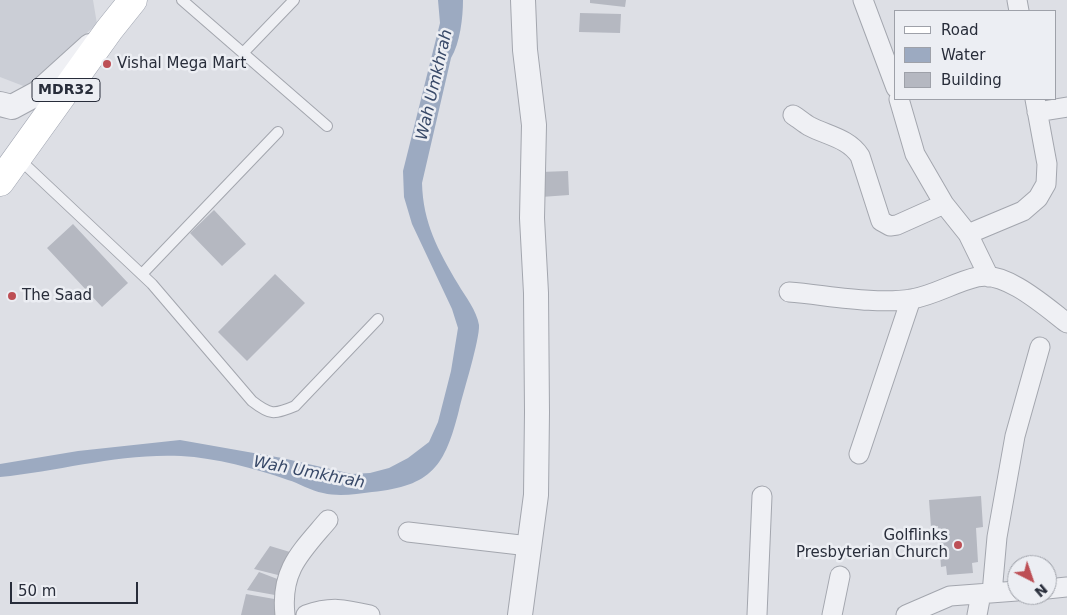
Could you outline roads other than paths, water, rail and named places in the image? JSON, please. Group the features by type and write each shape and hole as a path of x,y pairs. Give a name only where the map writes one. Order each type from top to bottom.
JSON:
{"main road":[{"name":"MDR32","path":"0,182 108,30 133,0"}],"street":[{"path":"520,615 536,494 536,293 532,218 534,125 525,50 523,0"},
{"path":"863,0 894,83"},
{"path":"0,104 12,107 38,93 108,30"},
{"path":"899,100 915,154 944,204 968,234 989,277"},
{"path":"968,234 1023,211 1038,198 1046,184 1047,164 1036,105 1067,107"},
{"path":"793,114 809,126 848,143 855,149 860,156 881,221 890,226 897,225 944,204"},
{"path":"790,292 889,300 911,299 980,276 996,277 1023,289 1067,323"},
{"path":"859,454 911,299"},
{"path":"977,615 986,594 1015,436 1040,347"},
{"path":"757,615 762,496"},
{"path":"285,615 284,587 288,571 296,558 328,520"},
{"path":"408,532 529,546"},
{"path":"832,615 840,576"},
{"path":"906,615 950,596 1007,592"},
{"path":"306,615 322,609 338,608 370,615"}],"lane":[{"path":"182,0 194,4 243,53 327,126"},
{"path":"243,53 294,0"},
{"path":"142,274 278,132"},
{"path":"17,157 142,274 252,400 266,412 279,413 295,406 378,319"}],"water":[{"name":"Wah Umkhrah","path":"438,0 463,0 462,15 459,38 451,58 422,183 423,197 425,211 433,236 451,272 473,309 478,320 479,332 454,429 448,446 433,470 409,485 360,494 341,495 319,492 292,481 235,464 181,456 135,457 0,477 0,464 78,451 180,440 282,458 352,474 370,473 389,468 408,458 429,442 438,422 451,371 458,328 452,309 412,224 404,197 403,171 440,23"}],"place":[{"name":"Vishal Mega Mart","path":"107,64"},
{"name":"The Saad","path":"12,296"},
{"name":"Golflinks Presbyterian Church","path":"958,545"}]}
